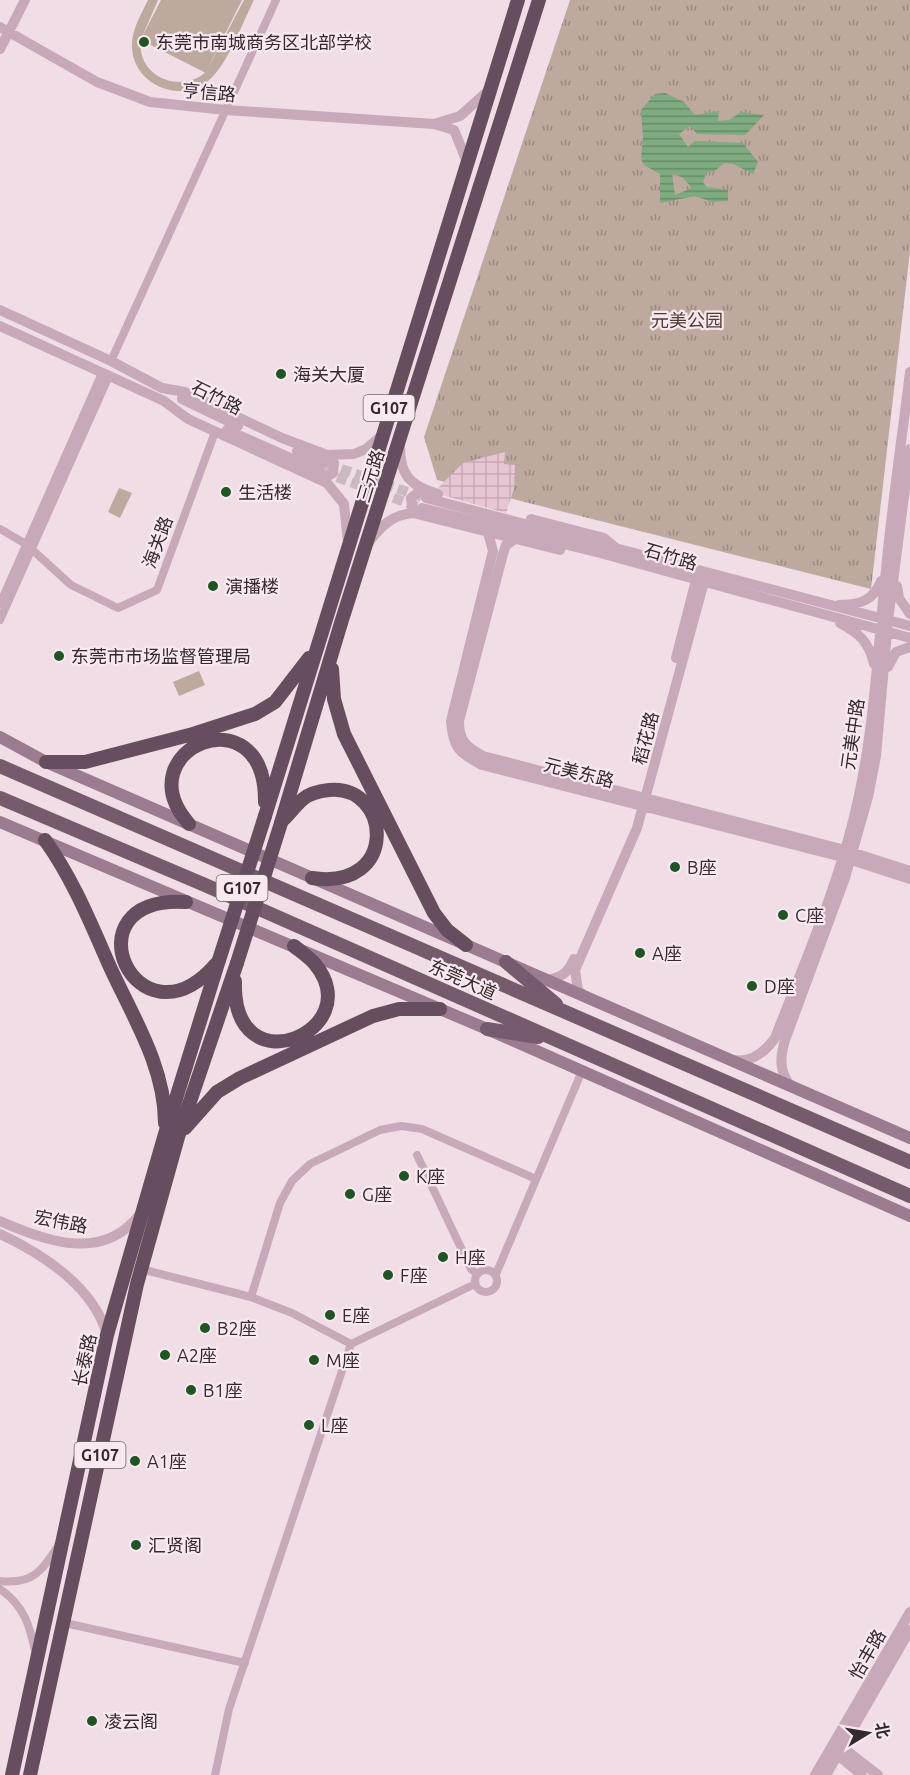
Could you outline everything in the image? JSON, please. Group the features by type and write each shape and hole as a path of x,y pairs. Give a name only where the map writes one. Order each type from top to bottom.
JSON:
{"highway":[{"name":"三元路","path":"219,960 380,437 518,0"},
{"name":"三元路","path":"237,963 332,654 539,0"},
{"path":"46,762 85,762 193,734 255,714 275,702 317,646"},
{"path":"332,654 334,699 344,734 434,913 447,930 466,945"},
{"path":"189,824 178,812 173,800 171,785 173,772 186,751 197,744 221,739 234,741 246,747 254,757 264,784 265,816"},
{"path":"281,823 304,798 317,791 332,789 355,795 372,812 377,840 367,864 361,871 340,880 312,878"},
{"path":"45,840 59,860 78,896 156,1065 172,1136 211,1097 240,1078 373,1016 399,1009 440,1009"},
{"path":"186,902 164,901 150,904 135,912 123,931 124,963 138,982 147,988 172,993 196,982 219,960"},
{"path":"237,963 235,1002 251,1032 267,1041 292,1040 314,1028 322,1018 328,1002 325,983 315,964 294,946"},
{"name":"长泰路","path":"30,1775 141,1269 172,1136 219,960"},
{"name":"长泰路","path":"12,1775 107,1335 142,1212 237,963"}],"main road":[{"path":"0,737 46,762 910,1138"},
{"name":"东莞大道","path":"0,766 910,1162"},
{"name":"东莞大道","path":"0,798 556,1039 910,1196"},
{"path":"0,822 487,1029 910,1216"},
{"path":"506,962 566,1013"},
{"path":"487,1029 556,1039"}],"street":[{"path":"0,49 4,29 25,0"},
{"path":"111,361 276,0"},
{"name":"亨信路","path":"4,29 123,93 164,104 434,124"},
{"path":"434,124 460,116 489,90"},
{"path":"434,124 454,130 467,162"},
{"path":"0,310 111,361 162,388 185,393 282,438 323,467 344,504 348,546"},
{"path":"0,326 164,401 188,419 215,432 323,467 366,449 380,437"},
{"name":"元美中路","path":"790,1085 782,1071 784,1040 848,855 876,756 884,625 910,372"},
{"path":"0,620 29,546 105,374"},
{"name":"石竹路","path":"164,401 323,467"},
{"name":"海关路","path":"0,529 29,546 71,585 118,608 158,590 215,432"},
{"path":"400,441 400,460 404,475 421,502 488,533 598,559 614,552"},
{"name":"元美中路","path":"891,567 910,449"},
{"path":"368,544 384,523 421,502"},
{"name":"石竹路","path":"421,502 884,625 910,638"},
{"name":"元美东路","path":"488,533 493,550 452,721 456,747 482,765 642,801"},
{"name":"元美东路","path":"515,539 506,546 503,554 476,652 459,721 462,742 483,756 642,801 910,871"},
{"path":"0,604 29,546"},
{"name":"石竹路","path":"614,552 700,581 827,610"},
{"path":"827,610 867,601 877,592 891,567"},
{"path":"891,567 899,598 910,614"},
{"name":"稻花路","path":"584,996 578,990 575,970 637,828 642,801 700,581"},
{"path":"827,610 861,634 869,647 880,678"},
{"name":"石竹路","path":"884,625 910,626"},
{"path":"880,678 891,657 910,647"},
{"name":"稻花路","path":"546,980 561,976 569,970 642,801"},
{"name":"元美中路","path":"734,1060 751,1059 769,1047 775,1038 848,855"},
{"name":"元美东路","path":"848,855 910,879"},
{"path":"477,1274 476,1284 483,1292 490,1292 497,1284 496,1274 582,1071"},
{"path":"251,1297 280,1203 292,1181 310,1164 380,1130 401,1126 422,1129 536,1179"},
{"path":"417,1155 471,1269 477,1274"},
{"name":"宏伟路","path":"0,1221 52,1239 92,1244 107,1241 124,1233 142,1212"},
{"name":"宏伟路","path":"0,1234 40,1256 81,1290 96,1305 107,1335"},
{"path":"141,1269 251,1297 292,1314 351,1344"},
{"path":"477,1274 486,1269 496,1274"},
{"path":"215,1775 229,1709 351,1344 476,1284"},
{"path":"0,1581 15,1582 39,1573 65,1534"},
{"path":"0,1589 25,1614 30,1625 37,1661"},
{"name":"怡丰路","path":"826,1775 837,1749 910,1612"},
{"path":"64,1623 245,1663"},
{"name":"怡丰路","path":"815,1775 837,1749 910,1630"},
{"path":"837,1749 862,1775"},
{"path":"837,1749 878,1775"}],"green space":[{"path":"148,0 158,0 142,37 161,0 242,0 207,70 244,0 254,0 222,65 208,81 197,88 185,91 160,87 150,81 135,61 132,48 133,35","holes":["141,40 205,73 183,82 161,78 145,63 141,52"]},
{"name":"元美公园","path":"570,0 910,0 910,251 871,589 437,480 424,437"},
{"path":"119,488 132,493 120,518 108,512"},
{"path":"199,671 205,685 179,696 173,682"}],"shaded area":[{"path":"665,93 684,102 695,115 719,111 718,121 729,120 741,112 764,115 745,135 697,134 690,126 679,134 688,147 695,141 743,143 758,162 753,174 733,164 724,163 716,170 706,173 703,182 707,187 728,190 728,201 712,202 695,196 660,203 660,174 644,165 641,159 643,137 641,110 655,94","holes":["672,173 683,178 692,188 675,195"]},
{"path":"505,452 504,464 515,465 514,489 506,513 438,494 439,487 463,463"}],"tunnel":[{"path":"327,464 422,497"},
{"path":"323,472 418,507"}],"place":[{"name":"东莞市南城商务区北部学校","path":"144,42"},
{"name":"海关大厦","path":"281,374"},
{"name":"生活楼","path":"226,492"},
{"name":"演播楼","path":"213,586"},
{"name":"东莞市市场监督管理局","path":"59,656"},
{"name":"B座","path":"675,867"},
{"name":"C座","path":"783,915"},
{"name":"A座","path":"640,953"},
{"name":"D座","path":"752,986"},
{"name":"K座","path":"404,1176"},
{"name":"G座","path":"350,1194"},
{"name":"H座","path":"443,1257"},
{"name":"F座","path":"388,1275"},
{"name":"E座","path":"330,1315"},
{"name":"B2座","path":"205,1328"},
{"name":"A2座","path":"165,1355"},
{"name":"M座","path":"314,1360"},
{"name":"B1座","path":"191,1390"},
{"name":"L座","path":"309,1425"},
{"name":"A1座","path":"135,1461"},
{"name":"汇贤阁","path":"136,1545"},
{"name":"凌云阁","path":"92,1721"}]}
